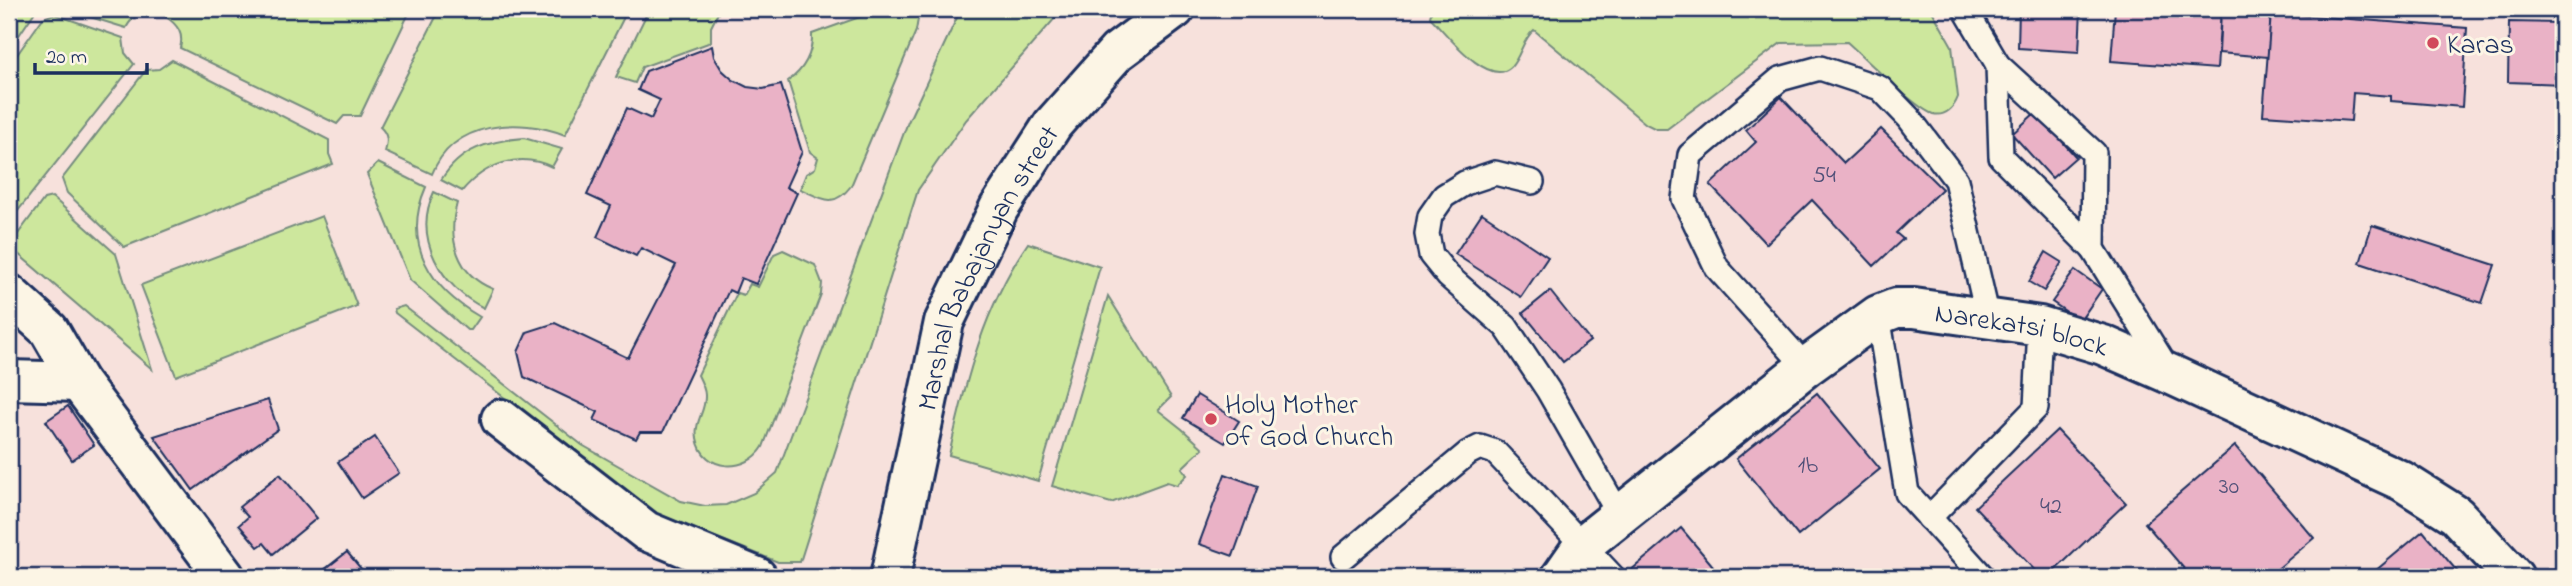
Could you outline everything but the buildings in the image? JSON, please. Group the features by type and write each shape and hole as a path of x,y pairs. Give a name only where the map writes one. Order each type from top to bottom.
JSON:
{"street":[{"name":"Marshal Babajanyan street","path":"890,577 944,322 999,208 1062,114 1117,52 1175,9"},
{"path":"9,294 48,330 79,382 225,577"},
{"name":"Narekatsi block","path":"1561,577 1584,544 1806,367 1878,315 1896,308 1914,308 2040,326 2103,345 2402,481 2456,515 2514,577"},
{"path":"9,380 79,382"},
{"path":"501,419 646,531 757,577"}],"lane":[{"path":"1965,9 1998,65 2094,153 2093,249"},
{"path":"1998,65 2001,157 2093,249 2172,376"},
{"path":"1806,367 1717,268 1684,199 1690,155 1780,79 1820,68 1880,88 1909,118 1956,180 1988,318"},
{"path":"1532,181 1495,173 1465,183 1444,196 1430,216 1427,234 1431,255 1448,276 1506,327 1548,390 1620,516"},
{"path":"1878,315 1907,493 1983,577"},
{"path":"1929,517 2036,408 2040,326"},
{"path":"1343,557 1468,453 1480,447 1495,452 1613,577"}],"green space":[{"path":"9,9 33,9 34,13 9,50"},
{"path":"64,9 156,9 156,13 138,15 126,28"},
{"path":"168,9 411,9 360,116 344,116 337,124 180,48 177,27 166,17"},
{"path":"440,9 628,9 565,135 528,126 489,128 455,143 442,156 432,174 385,152 387,138 380,127"},
{"path":"649,9 720,9 711,27 711,42 642,67 635,83 616,77"},
{"path":"882,9 913,9 918,19 916,31 851,186 839,198 821,199 800,189 806,174 815,168 818,158 810,152 788,81 799,72 806,60 811,48 812,34"},
{"path":"961,9 1063,9 966,120 918,190 800,562 778,562 652,512 395,313 394,309 404,306 582,445 681,501 705,506 726,505 754,493 777,473 908,122"},
{"path":"1432,9 1931,9 1952,46 1958,97 1949,111 1933,114 1902,92 1847,42 1781,43 1667,129 1656,129 1646,124 1534,30 1511,67 1502,72 1491,71 1479,65 1456,45 1430,17"},
{"path":"54,14 123,38 125,53 134,64 9,222 9,66 43,18"},
{"path":"172,60 329,140 329,154 333,164 124,247 67,193 62,179 146,70 159,69"},
{"path":"524,138 562,149 552,167 527,160 503,163 481,174 462,191 441,180 457,160 467,153 499,141"},
{"path":"378,163 426,187 419,208 419,246 425,263 447,293 480,317 471,330 467,330 410,280 367,174"},
{"path":"434,192 457,203 453,229 458,254 471,275 493,289 484,308 455,288 435,260 427,227 428,209"},
{"path":"52,197 116,254 152,369 9,246 44,199"},
{"path":"322,216 357,306 176,376 141,285"},
{"path":"1028,243 1100,267 1038,481 949,455 978,344 999,292"},
{"path":"783,250 815,265 822,283 821,294 763,447 756,456 737,465 716,463 701,450 697,438 705,395 698,375 737,293 744,295 750,284 758,287 774,254"},
{"path":"1108,296 1171,397 1158,410 1203,448 1182,468 1187,475 1177,485 1167,482 1111,503 1052,486"}],"place":[{"name":"Karas","path":"2433,43"},
{"name":"Holy Mother of God Church","path":"1211,419"}]}
